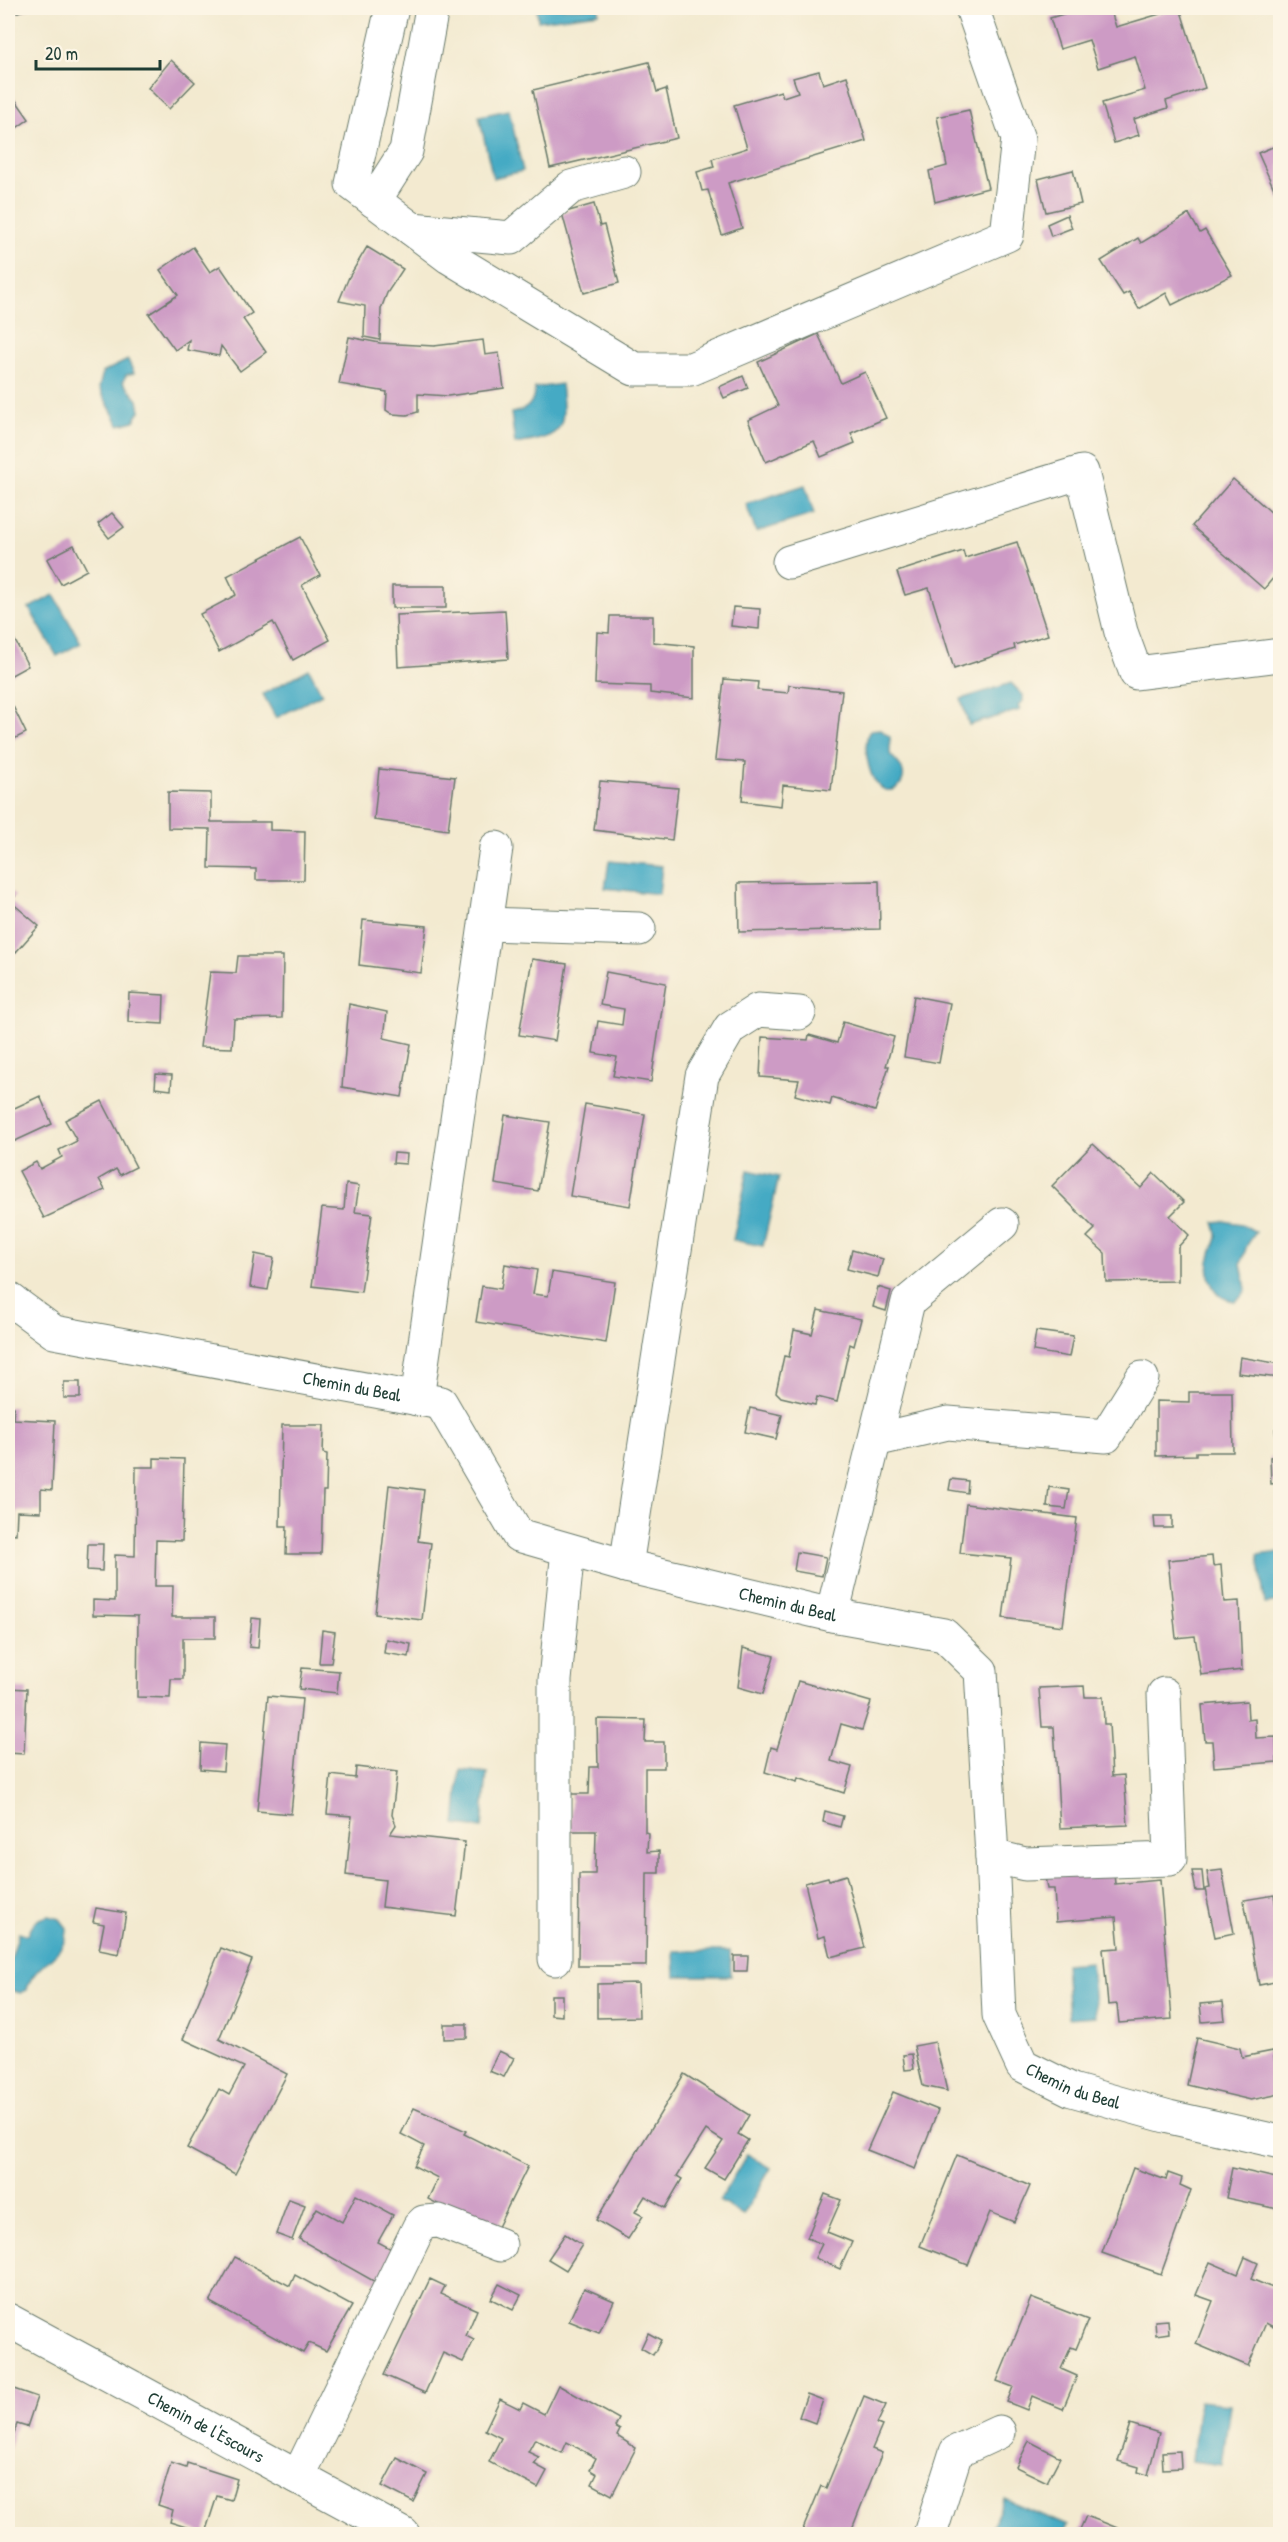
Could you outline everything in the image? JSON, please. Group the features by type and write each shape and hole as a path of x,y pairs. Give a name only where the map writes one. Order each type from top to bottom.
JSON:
{"street":[{"path":"392,8 352,184 449,257 634,369 691,369 1007,235 1018,139 972,8"},
{"path":"374,201 406,151 432,8"},
{"path":"412,229 511,238 572,187 624,172"},
{"path":"789,562 1082,472 1120,632 1136,673 1281,655"},
{"path":"417,1399 496,848"},
{"path":"486,924 639,928"},
{"path":"626,1566 702,1076 730,1028 758,1010 800,1013"},
{"path":"832,1615 908,1302 1002,1224"},
{"name":"Chemin du Beal","path":"8,1298 54,1332 441,1403 518,1535 626,1566 832,1615 944,1635 981,1671 999,2015 1022,2065 1072,2090 1169,2117 1281,2142"},
{"path":"875,1440 948,1423 1106,1436 1142,1378"},
{"path":"555,1959 555,1680 568,1550"},
{"path":"992,1856 1024,1864 1170,1859 1164,1694"},
{"path":"298,2477 419,2227 424,2222 439,2221 500,2245"},
{"name":"Chemin de l'Escours","path":"8,2319 404,2535"},
{"path":"930,2535 956,2452 999,2432"}],"water":[{"path":"537,8 599,8 599,13 538,21"},
{"path":"509,110 523,171 493,178 479,116"},
{"path":"128,360 134,373 126,375 123,382 138,400 140,411 134,421 119,425 99,388 103,372"},
{"path":"561,384 563,412 558,429 543,438 515,444 511,413 528,406 535,388"},
{"path":"805,485 814,514 756,532 746,504"},
{"path":"54,595 81,643 57,656 29,608"},
{"path":"309,669 322,694 276,718 263,694"},
{"path":"1011,683 1023,695 1023,701 1018,706 1020,710 969,725 961,699"},
{"path":"880,729 890,737 890,754 902,769 902,782 893,790 880,787 868,763 866,746 868,734 871,730"},
{"path":"609,861 662,866 659,894 605,888"},
{"path":"748,1170 779,1177 763,1246 733,1240"},
{"path":"1214,1222 1242,1224 1256,1232 1247,1245 1241,1264 1246,1289 1235,1301 1215,1291 1209,1277 1209,1262 1217,1236"},
{"path":"1280,1552 1280,1602 1265,1604 1258,1555"},
{"path":"460,1770 487,1773 482,1828 455,1825"},
{"path":"49,1916 60,1919 67,1928 62,1946 35,1973 27,1990 20,1993 8,1989 8,1969 19,1932 28,1935 35,1922"},
{"path":"674,1951 730,1951 731,1976 675,1976"},
{"path":"1091,1962 1096,2016 1069,2018 1065,1964"},
{"path":"747,2154 771,2168 743,2215 719,2201"},
{"path":"1199,2401 1230,2404 1222,2465 1192,2461"},
{"path":"1004,2499 1067,2526 1063,2534 1010,2534 992,2527"}],"building":[{"path":"8,8 31,8 8,15"},
{"path":"1083,8 1110,8 1116,27 1180,8 1205,88 1166,101 1168,108 1134,119 1139,135 1114,143 1102,103 1145,90 1135,56 1098,68 1089,40 1060,49 1050,18"},
{"path":"171,60 195,82 169,109 148,88"},
{"path":"649,62 657,92 666,89 677,138 550,168 533,90"},
{"path":"819,71 823,84 847,76 866,141 728,183 742,228 722,235 708,190 702,191 697,172 714,167 712,159 747,148 734,105 781,91 783,97 798,92 793,78"},
{"path":"10,92 29,119 8,134 8,93"},
{"path":"969,110 988,188 935,202 929,171 947,166 937,117"},
{"path":"1280,144 1280,199 1279,200 1258,153"},
{"path":"1073,170 1081,204 1046,212 1038,179"},
{"path":"594,204 600,226 604,225 619,283 584,293 562,213"},
{"path":"1189,214 1200,233 1205,230 1232,275 1172,305 1166,293 1139,309 1129,292 1123,295 1101,261 1138,238 1141,243"},
{"path":"1067,215 1072,228 1051,236 1047,224"},
{"path":"193,247 210,272 220,266 252,313 243,319 266,352 240,371 221,346 219,356 187,350 189,340 175,350 149,314 178,295 160,270"},
{"path":"367,247 403,269 387,293 381,309 380,340 364,337 365,306 339,301 349,277"},
{"path":"818,334 841,383 865,372 886,418 851,433 855,443 821,457 814,441 766,462 748,420 778,406 758,362"},
{"path":"349,337 380,343 434,346 483,340 485,355 499,353 504,388 448,396 418,394 418,412 407,415 392,414 386,410 387,392 339,384"},
{"path":"743,376 748,388 724,398 719,387"},
{"path":"1233,479 1280,520 1280,570 1264,589 1192,526"},
{"path":"112,513 124,527 109,538 98,524"},
{"path":"300,537 320,575 302,585 330,640 293,660 273,622 219,652 200,614 236,595 227,576"},
{"path":"1017,542 1048,635 1014,645 1015,649 954,669 929,588 905,595 897,572 963,551 965,558"},
{"path":"74,545 87,570 61,584 47,559"},
{"path":"392,586 446,586 446,608 392,608"},
{"path":"733,607 760,609 759,629 731,626"},
{"path":"505,610 508,659 398,667 396,615"},
{"path":"610,616 653,616 653,642 694,646 694,698 650,693 650,686 595,684 597,632 609,633"},
{"path":"8,627 28,666 8,677"},
{"path":"724,679 758,682 757,690 788,693 789,685 842,691 831,790 783,785 781,806 742,801 745,762 715,760"},
{"path":"8,696 26,733 8,742"},
{"path":"379,769 455,777 448,830 374,820"},
{"path":"600,781 678,788 672,840 594,830"},
{"path":"168,792 211,793 211,822 270,822 270,830 305,831 304,880 256,880 256,869 209,868 210,829 168,828"},
{"path":"879,881 880,929 739,932 738,883"},
{"path":"8,889 15,896 10,901 39,926 8,961"},
{"path":"363,920 427,926 421,973 359,965"},
{"path":"238,956 283,956 282,1018 234,1019 232,1048 200,1047 210,972 236,973"},
{"path":"532,959 567,964 555,1041 519,1035"},
{"path":"606,972 666,983 651,1082 613,1076 617,1057 593,1053 598,1021 622,1025 624,1009 600,1005"},
{"path":"129,993 164,995 163,1024 128,1022"},
{"path":"914,996 950,1003 939,1063 904,1057"},
{"path":"349,1004 387,1012 384,1038 411,1044 402,1097 342,1087"},
{"path":"843,1022 894,1037 886,1066 889,1066 875,1111 832,1098 830,1105 795,1095 799,1080 760,1077 762,1037 808,1040 809,1035 837,1043"},
{"path":"156,1074 172,1075 171,1090 155,1088"},
{"path":"40,1096 52,1124 13,1142 8,1129 8,1111"},
{"path":"102,1101 136,1167 120,1175 116,1169 99,1179 105,1190 44,1218 19,1171 36,1162 40,1169 62,1157 59,1150 77,1141 65,1120"},
{"path":"585,1104 645,1114 630,1206 570,1196"},
{"path":"505,1115 550,1122 538,1191 495,1184"},
{"path":"1093,1144 1141,1188 1154,1173 1184,1202 1170,1216 1189,1235 1178,1247 1178,1281 1106,1282 1105,1253 1087,1237 1095,1229 1052,1186"},
{"path":"394,1153 407,1154 406,1164 393,1163"},
{"path":"346,1184 359,1186 355,1212 372,1214 361,1292 312,1286 322,1208 344,1210"},
{"path":"852,1250 883,1259 878,1277 847,1269"},
{"path":"255,1254 274,1258 268,1290 250,1287"},
{"path":"505,1264 537,1270 533,1294 548,1296 552,1272 615,1282 606,1343 476,1322 482,1286 501,1289"},
{"path":"878,1287 891,1291 886,1311 873,1307"},
{"path":"818,1310 861,1319 854,1346 850,1344 837,1402 817,1397 815,1405 781,1397 776,1392 784,1356 789,1357 794,1330 812,1334"},
{"path":"1036,1331 1073,1336 1069,1357 1033,1351"},
{"path":"1240,1357 1280,1364 1280,1378 1238,1373"},
{"path":"64,1382 80,1382 80,1398 64,1398"},
{"path":"1189,1392 1232,1392 1233,1452 1196,1452 1196,1455 1156,1456 1156,1401 1189,1402"},
{"path":"8,1407 14,1407 13,1419 55,1421 52,1490 41,1489 41,1512 17,1511 16,1534 8,1533"},
{"path":"750,1408 782,1415 776,1439 745,1432"},
{"path":"282,1425 324,1425 323,1453 327,1454 321,1554 286,1554 287,1526 280,1526"},
{"path":"1275,1429 1280,1429 1280,1447 1277,1447"},
{"path":"1280,1456 1280,1483 1271,1484 1270,1457"},
{"path":"154,1458 184,1459 182,1541 156,1540 155,1586 173,1586 172,1617 215,1617 215,1638 183,1638 183,1679 171,1679 170,1698 137,1697 138,1616 93,1615 93,1600 115,1601 115,1555 135,1556 136,1467 154,1467"},
{"path":"951,1479 968,1481 967,1493 949,1490"},
{"path":"389,1485 424,1490 418,1541 431,1543 422,1620 375,1614"},
{"path":"1049,1487 1069,1490 1066,1509 1047,1507"},
{"path":"966,1504 1077,1518 1063,1626 1003,1618 1011,1558 960,1553"},
{"path":"1154,1516 1172,1516 1172,1528 1155,1528"},
{"path":"88,1544 103,1544 102,1571 87,1570"},
{"path":"797,1552 826,1557 822,1576 794,1571"},
{"path":"1212,1556 1213,1566 1221,1565 1224,1602 1239,1601 1242,1670 1201,1675 1195,1636 1176,1638 1168,1560"},
{"path":"252,1618 260,1619 258,1648 249,1647"},
{"path":"322,1630 335,1632 331,1663 319,1663"},
{"path":"386,1639 411,1644 409,1657 384,1653"},
{"path":"743,1648 774,1656 763,1694 738,1687"},
{"path":"302,1668 339,1671 337,1693 299,1689"},
{"path":"798,1681 871,1702 862,1730 841,1724 831,1761 852,1767 844,1793 798,1778 797,1782 765,1772 771,1747 777,1749"},
{"path":"1084,1686 1085,1697 1103,1697 1104,1724 1109,1724 1112,1776 1124,1775 1128,1825 1060,1828 1054,1727 1042,1727 1039,1688"},
{"path":"8,1688 27,1689 24,1754 8,1753"},
{"path":"268,1696 302,1699 291,1814 257,1811"},
{"path":"1247,1701 1248,1720 1255,1719 1256,1738 1276,1737 1277,1762 1214,1767 1212,1741 1205,1741 1202,1705"},
{"path":"597,1719 646,1720 645,1742 664,1742 664,1768 645,1768 647,1852 659,1851 659,1873 647,1873 646,1966 578,1966 579,1874 595,1874 596,1831 571,1831 571,1794 589,1794 590,1767 598,1767"},
{"path":"201,1743 225,1745 223,1771 200,1769"},
{"path":"356,1767 397,1772 392,1815 396,1825 390,1834 465,1842 456,1916 382,1907 385,1880 346,1875 352,1816 327,1814 331,1775 355,1778"},
{"path":"825,1811 843,1816 840,1827 823,1822"},
{"path":"1222,1870 1234,1933 1215,1937 1205,1889 1210,1888 1207,1872"},
{"path":"1192,1871 1202,1871 1204,1891 1196,1891"},
{"path":"1114,1874 1115,1884 1160,1880 1172,2019 1119,2023 1117,2004 1108,2005 1103,1949 1119,1948 1116,1917 1056,1922 1054,1889 1047,1889 1045,1876"},
{"path":"846,1875 865,1948 830,1957 825,1936 818,1938 805,1883"},
{"path":"1274,1895 1280,1932 1280,1981 1259,1985 1244,1900"},
{"path":"96,1908 126,1913 119,1954 99,1950 104,1924 93,1922"},
{"path":"221,1948 252,1960 219,2039 287,2074 235,2174 187,2148 219,2089 229,2095 244,2067 183,2039"},
{"path":"734,1956 748,1956 747,1971 734,1971"},
{"path":"638,1983 639,2017 597,2018 597,1984"},
{"path":"551,1995 562,1995 562,2016 551,2015"},
{"path":"1223,2002 1225,2020 1202,2022 1200,2004"},
{"path":"444,2024 467,2024 467,2038 444,2039"},
{"path":"1197,2038 1240,2048 1242,2057 1273,2051 1280,2094 1251,2100 1187,2085"},
{"path":"935,2042 947,2091 923,2086 914,2046"},
{"path":"499,2051 514,2058 504,2077 489,2071"},
{"path":"912,2054 914,2069 905,2070 903,2055"},
{"path":"684,2074 749,2115 738,2134 748,2140 724,2179 705,2168 723,2141 706,2130 677,2176 682,2179 665,2208 645,2196 635,2212 643,2216 628,2239 596,2220"},
{"path":"893,2092 938,2110 915,2169 867,2150"},
{"path":"414,2108 466,2131 464,2134 528,2166 495,2233 428,2199 438,2178 414,2166 424,2146 401,2134"},
{"path":"957,2155 1030,2186 1014,2222 990,2212 968,2265 920,2246"},
{"path":"1133,2168 1166,2180 1168,2173 1182,2178 1180,2185 1191,2190 1161,2274 1102,2253"},
{"path":"1232,2168 1280,2179 1278,2209 1226,2198"},
{"path":"825,2194 841,2200 827,2232 852,2242 840,2269 815,2258 822,2244 807,2238"},
{"path":"356,2195 393,2215 378,2242 401,2254 384,2287 299,2239 317,2208 342,2222"},
{"path":"289,2199 305,2205 292,2240 276,2234"},
{"path":"565,2234 582,2245 566,2270 548,2259"},
{"path":"235,2257 290,2286 295,2275 352,2306 326,2351 309,2343 303,2353 210,2302"},
{"path":"1245,2257 1258,2263 1251,2279 1280,2291 1280,2311 1273,2327 1266,2323 1248,2366 1196,2344 1213,2301 1196,2295 1210,2262 1238,2274"},
{"path":"430,2279 445,2286 441,2294 477,2310 466,2336 474,2340 463,2362 443,2353 425,2393 384,2375"},
{"path":"499,2284 521,2295 513,2310 491,2299"},
{"path":"584,2288 614,2301 599,2333 569,2321"},
{"path":"1031,2298 1088,2320 1076,2349 1071,2347 1061,2369 1077,2376 1063,2409 1032,2396 1027,2410 1007,2402 1013,2387 997,2381"},
{"path":"1168,2320 1169,2333 1156,2335 1155,2321"},
{"path":"648,2333 661,2340 653,2355 641,2348"},
{"path":"558,2385 619,2419 615,2427 620,2430 617,2436 636,2448 612,2495 592,2484 597,2474 590,2470 596,2458 567,2442 562,2453 535,2439 528,2452 539,2457 534,2464 547,2471 538,2488 489,2462 501,2438 485,2430 500,2399 520,2409 523,2403 544,2414"},
{"path":"8,2387 37,2397 27,2427 17,2424 8,2451"},
{"path":"807,2394 823,2400 815,2423 799,2417"},
{"path":"864,2396 886,2405 877,2424 882,2426 872,2449 882,2453 850,2534 801,2534 821,2486 826,2488"},
{"path":"1130,2424 1159,2433 1148,2475 1138,2472 1139,2467 1118,2461"},
{"path":"1029,2441 1060,2457 1047,2482 1016,2467"},
{"path":"1180,2451 1181,2468 1163,2469 1162,2452"},
{"path":"397,2458 427,2474 413,2502 382,2486"},
{"path":"171,2463 186,2468 187,2463 237,2479 231,2500 217,2496 205,2533 170,2522 173,2510 158,2505"},
{"path":"1086,2516 1105,2523 1132,2534 1078,2534"}]}
